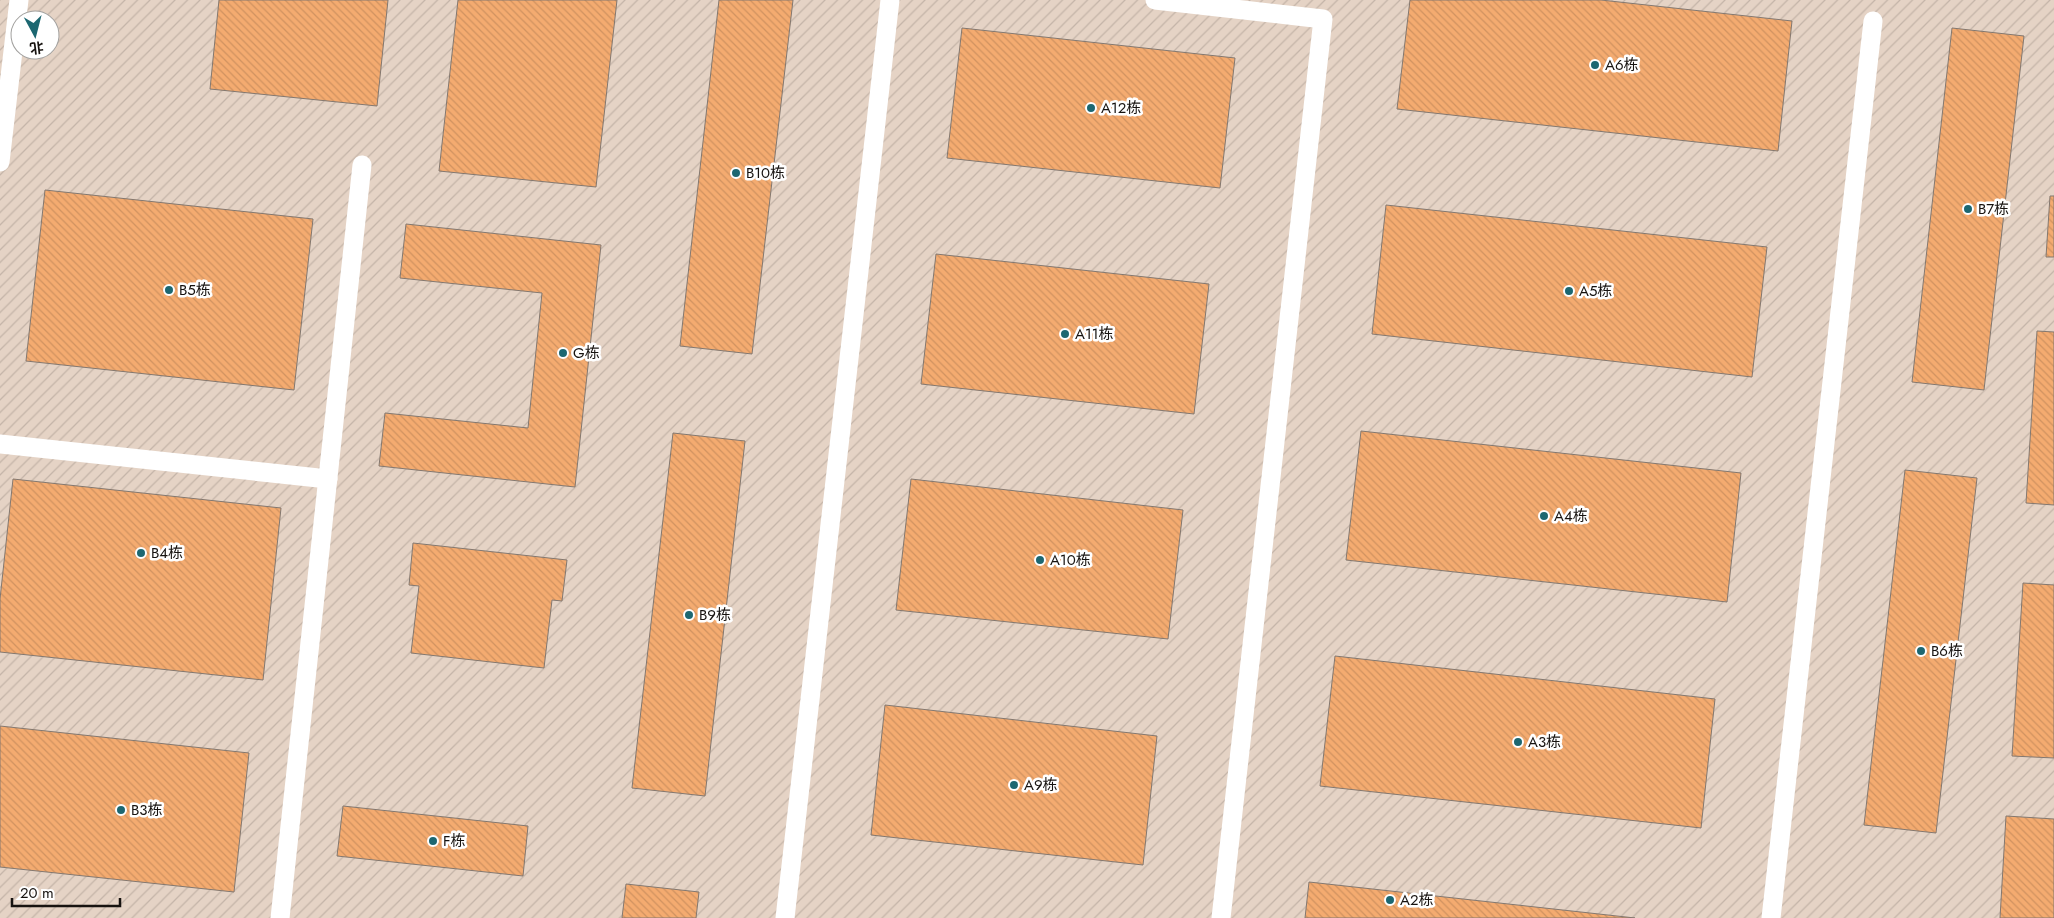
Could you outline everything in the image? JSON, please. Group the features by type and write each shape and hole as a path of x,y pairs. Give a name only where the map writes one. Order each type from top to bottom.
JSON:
{"lane":[{"path":"0,162 19,0"},
{"path":"785,918 890,0"},
{"path":"1155,0 1323,19 1221,918"},
{"path":"1771,918 1872,21"},
{"path":"280,918 362,165"},
{"path":"0,444 328,479"}],"shaded area":[{"path":"0,0 2054,0 2054,918 0,918"}],"building":[{"path":"219,0 388,0 377,106 210,89"},
{"path":"458,0 617,0 596,187 439,171"},
{"name":"B10栋","path":"719,0 793,0 752,354 680,346"},
{"name":"A6栋","path":"1410,0 1601,0 1792,21 1778,151 1397,109"},
{"name":"A12栋","path":"962,28 1235,58 1220,188 947,158"},
{"name":"B7栋","path":"1952,28 2024,36 1984,390 1912,382"},
{"name":"B5栋","path":"45,190 313,219 294,390 26,361"},
{"path":"2050,196 2054,196 2054,257 2046,257"},
{"name":"A5栋","path":"1386,205 1767,247 1752,377 1372,334"},
{"name":"G栋","path":"406,224 601,245 575,487 379,466 385,413 528,428 542,293 400,278"},
{"name":"A11栋","path":"936,254 1209,284 1194,414 921,384"},
{"path":"2037,331 2054,332 2054,505 2026,503"},
{"name":"A4栋","path":"1361,431 1741,473 1727,602 1346,560"},
{"name":"B9栋","path":"673,433 745,441 705,796 632,788"},
{"name":"B6栋","path":"1905,470 1977,478 1936,833 1864,825"},
{"name":"B4栋","path":"13,479 281,508 263,680 0,652 0,599"},
{"name":"A10栋","path":"911,479 1183,510 1168,639 896,610"},
{"path":"413,543 567,560 562,601 552,600 544,668 411,653 419,586 409,585"},
{"path":"2023,583 2054,585 2054,758 2012,756"},
{"name":"A3栋","path":"1335,656 1715,699 1701,828 1320,786"},
{"name":"A9栋","path":"885,705 1157,736 1143,865 871,835"},
{"name":"B3栋","path":"0,726 249,753 234,892 0,867"},
{"name":"F栋","path":"343,806 528,826 523,876 337,856"},
{"path":"2006,816 2054,819 2054,918 2000,918"},
{"name":"A2栋","path":"1309,882 1635,918 1305,918"},
{"path":"626,884 699,892 696,918 622,918"}],"place":[{"name":"A6栋","path":"1595,65"},
{"name":"A12栋","path":"1091,108"},
{"name":"B10栋","path":"736,173"},
{"name":"B7栋","path":"1968,209"},
{"name":"B5栋","path":"169,290"},
{"name":"A5栋","path":"1569,291"},
{"name":"A11栋","path":"1065,334"},
{"name":"G栋","path":"563,353"},
{"name":"A4栋","path":"1544,516"},
{"name":"B4栋","path":"141,553"},
{"name":"A10栋","path":"1040,560"},
{"name":"B9栋","path":"689,615"},
{"name":"B6栋","path":"1921,651"},
{"name":"A3栋","path":"1518,742"},
{"name":"A9栋","path":"1014,785"},
{"name":"B3栋","path":"121,810"},
{"name":"F栋","path":"433,841"},
{"name":"A2栋","path":"1390,900"}]}
